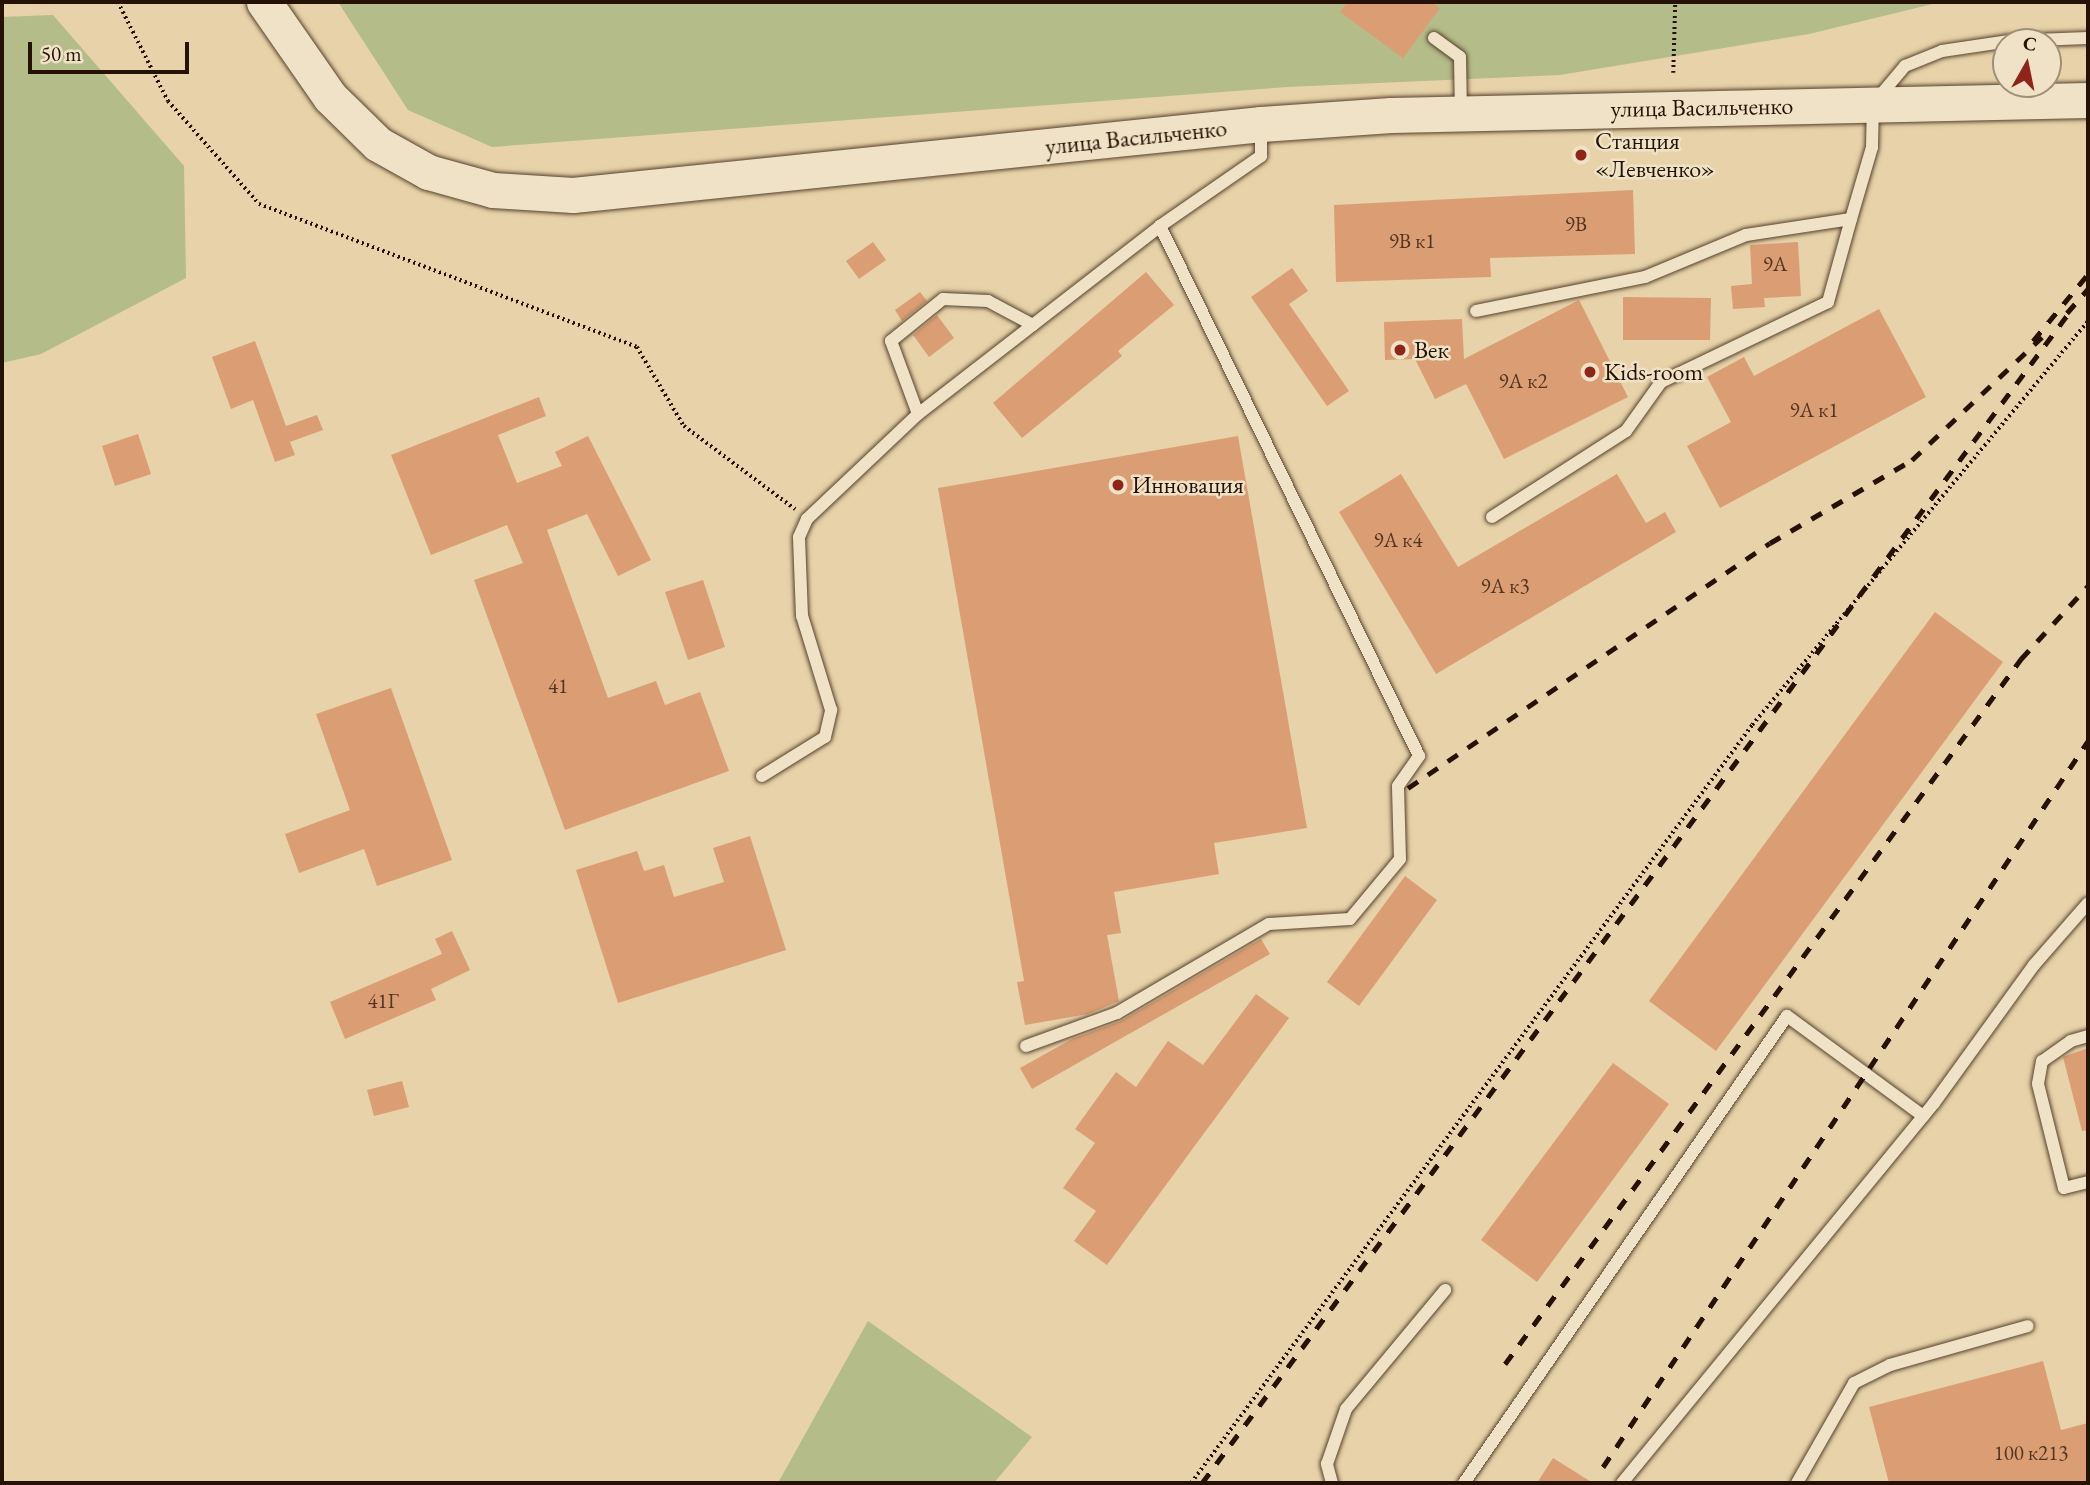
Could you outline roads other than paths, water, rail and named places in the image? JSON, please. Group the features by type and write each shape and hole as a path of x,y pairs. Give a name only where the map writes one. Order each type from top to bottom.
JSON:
{"main road":[{"name":"улица Васильченко","path":"264,2 330,97 378,144 428,172 493,190 573,194 1261,124 1461,115 2088,100"}],"lane":[{"path":"1434,38 1460,57 1461,115"},
{"path":"1492,517 1626,431 1661,382 1828,302 1872,146 1873,104 1905,66 1942,51 2009,41 2088,38"},
{"path":"762,776 825,737 831,710 802,616 799,537 807,519 918,415 1160,226 1261,156 1261,124"},
{"path":"1476,311 1645,277 1746,235 1851,219"},
{"path":"1026,1046 1116,1013 1269,924 1350,919 1400,859 1398,786 1419,756 1160,226"},
{"path":"918,415 891,341 943,299 988,301 1032,325"},
{"path":"1622,1483 1923,1116 2034,965 2088,903"},
{"path":"1464,1483 1787,1016 1923,1116"},
{"path":"2088,1035 2071,1041 2042,1061 2038,1084 2064,1188 2088,1182"},
{"path":"1332,1483 1327,1464 1346,1409 1445,1290"},
{"path":"1797,1483 1854,1383 1890,1365 2028,1326"}],"railway":[{"path":"2033,341 2088,274"},
{"path":"2067,313 2088,289"},
{"path":"1202,1483 2073,307"},
{"path":"1408,788 1770,543 1912,460 2042,337"},
{"path":"1505,1364 2021,659 2088,586"},
{"path":"1603,1467 2088,741"}],"place":[{"name":"Станция «Левченко»","path":"1581,155"},
{"name":"Век","path":"1400,350"},
{"name":"Kids-room","path":"1590,372"},
{"name":"Инновация","path":"1118,485"}]}
